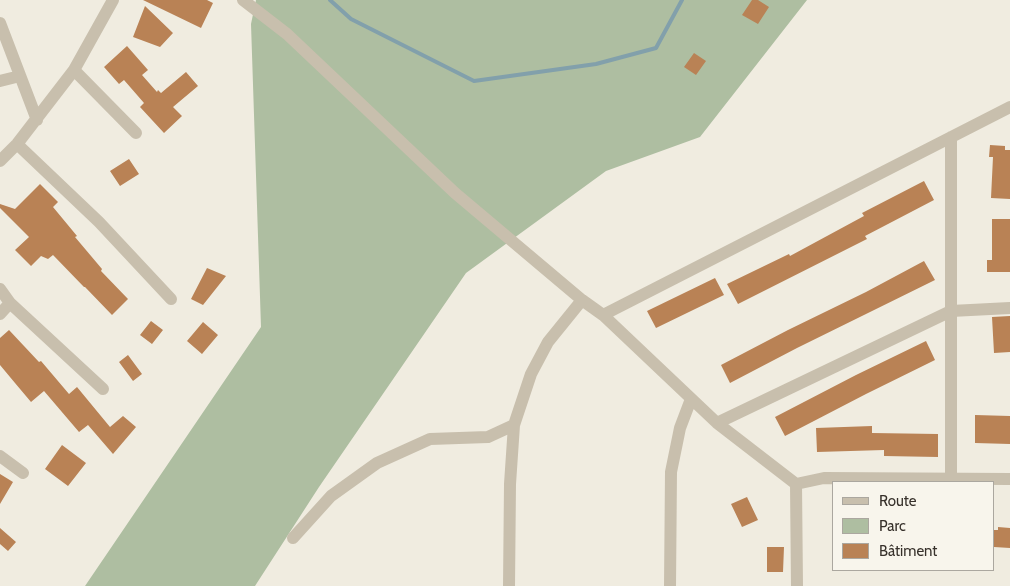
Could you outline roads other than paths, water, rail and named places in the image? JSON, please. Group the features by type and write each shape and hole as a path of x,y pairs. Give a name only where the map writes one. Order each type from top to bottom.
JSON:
{"street":[{"path":"0,161 18,144 74,70 113,0"},
{"path":"243,0 287,34 454,193 603,316 718,423 796,484"},
{"path":"1,31 37,120"},
{"path":"74,70 136,133"},
{"path":"0,81 20,76"},
{"path":"603,316 1010,107"},
{"path":"951,137 951,478"},
{"path":"18,144 99,222 170,299"},
{"path":"0,289 10,303 103,389"},
{"path":"509,586 510,484 514,425 531,374 548,342 582,300"},
{"path":"0,314 10,303"},
{"path":"718,423 951,311 1010,308"},
{"path":"670,586 671,472 680,428 692,399"},
{"path":"293,538 331,496 377,463 430,438 488,437 514,425"},
{"path":"0,456 23,473"},
{"path":"796,484 824,478 1010,479"},
{"path":"796,484 797,586"}],"waterway":[{"path":"330,0 351,19 474,81 596,64 656,48 682,0"}]}
